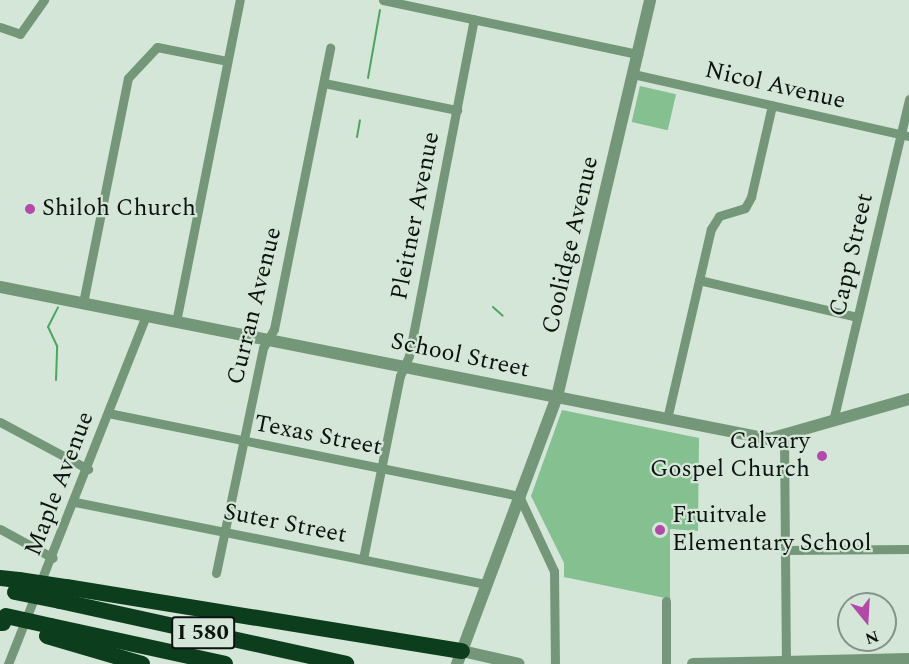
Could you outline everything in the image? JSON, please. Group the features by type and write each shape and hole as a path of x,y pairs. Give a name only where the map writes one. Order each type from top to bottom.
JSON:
{"highway":[{"path":"0,578 11,587 460,657"},
{"name":"I 580","path":"63,594 346,664"},
{"path":"2,619 49,631 142,664"},
{"name":"I 580","path":"49,631 225,664"}],"street":[{"path":"0,26 20,34 44,0"},
{"path":"176,321 240,0"},
{"path":"383,0 638,54"},
{"name":"Coolidge Avenue","path":"460,657 557,397 650,0"},
{"name":"Pleitner Avenue","path":"363,559 405,366 474,19"},
{"path":"83,303 128,78 157,47 227,62"},
{"name":"Curran Avenue","path":"216,573 263,348 269,339 330,48"},
{"name":"Nicol Avenue","path":"633,74 905,135"},
{"path":"324,83 457,110"},
{"name":"Capp Street","path":"833,421 857,317 905,135 909,99"},
{"path":"667,419 711,229 719,216 745,208 751,197 772,105"},
{"path":"699,280 857,317"},
{"name":"School Street","path":"0,287 769,439 784,437 909,399"},
{"name":"Maple Avenue","path":"8,664 53,558 146,316"},
{"name":"Texas Street","path":"108,413 519,496"},
{"path":"0,422 88,469"},
{"path":"784,437 786,662"},
{"path":"519,496 554,571 555,664"},
{"name":"Suter Street","path":"75,502 486,584"},
{"path":"0,529 53,558"},
{"path":"785,550 909,549"},
{"path":"666,602 666,664"},
{"path":"460,657 519,664"},
{"path":"693,664 909,658"}],"green space":[{"path":"640,86 676,94 668,130 632,122"},
{"name":"Fruitvale Elementary School","path":"562,410 699,438 698,531 670,529 670,599 564,577 564,563 531,496"}],"waterway":[{"path":"368,78 380,10"},
{"path":"357,137 360,120"},
{"path":"56,380 57,346 48,327 58,307"},
{"path":"493,307 503,316"}],"place":[{"name":"Shiloh Church","path":"30,209"},
{"name":"Calvary Gospel Church","path":"822,456"},
{"name":"Fruitvale Elementary School","path":"660,530"}]}
